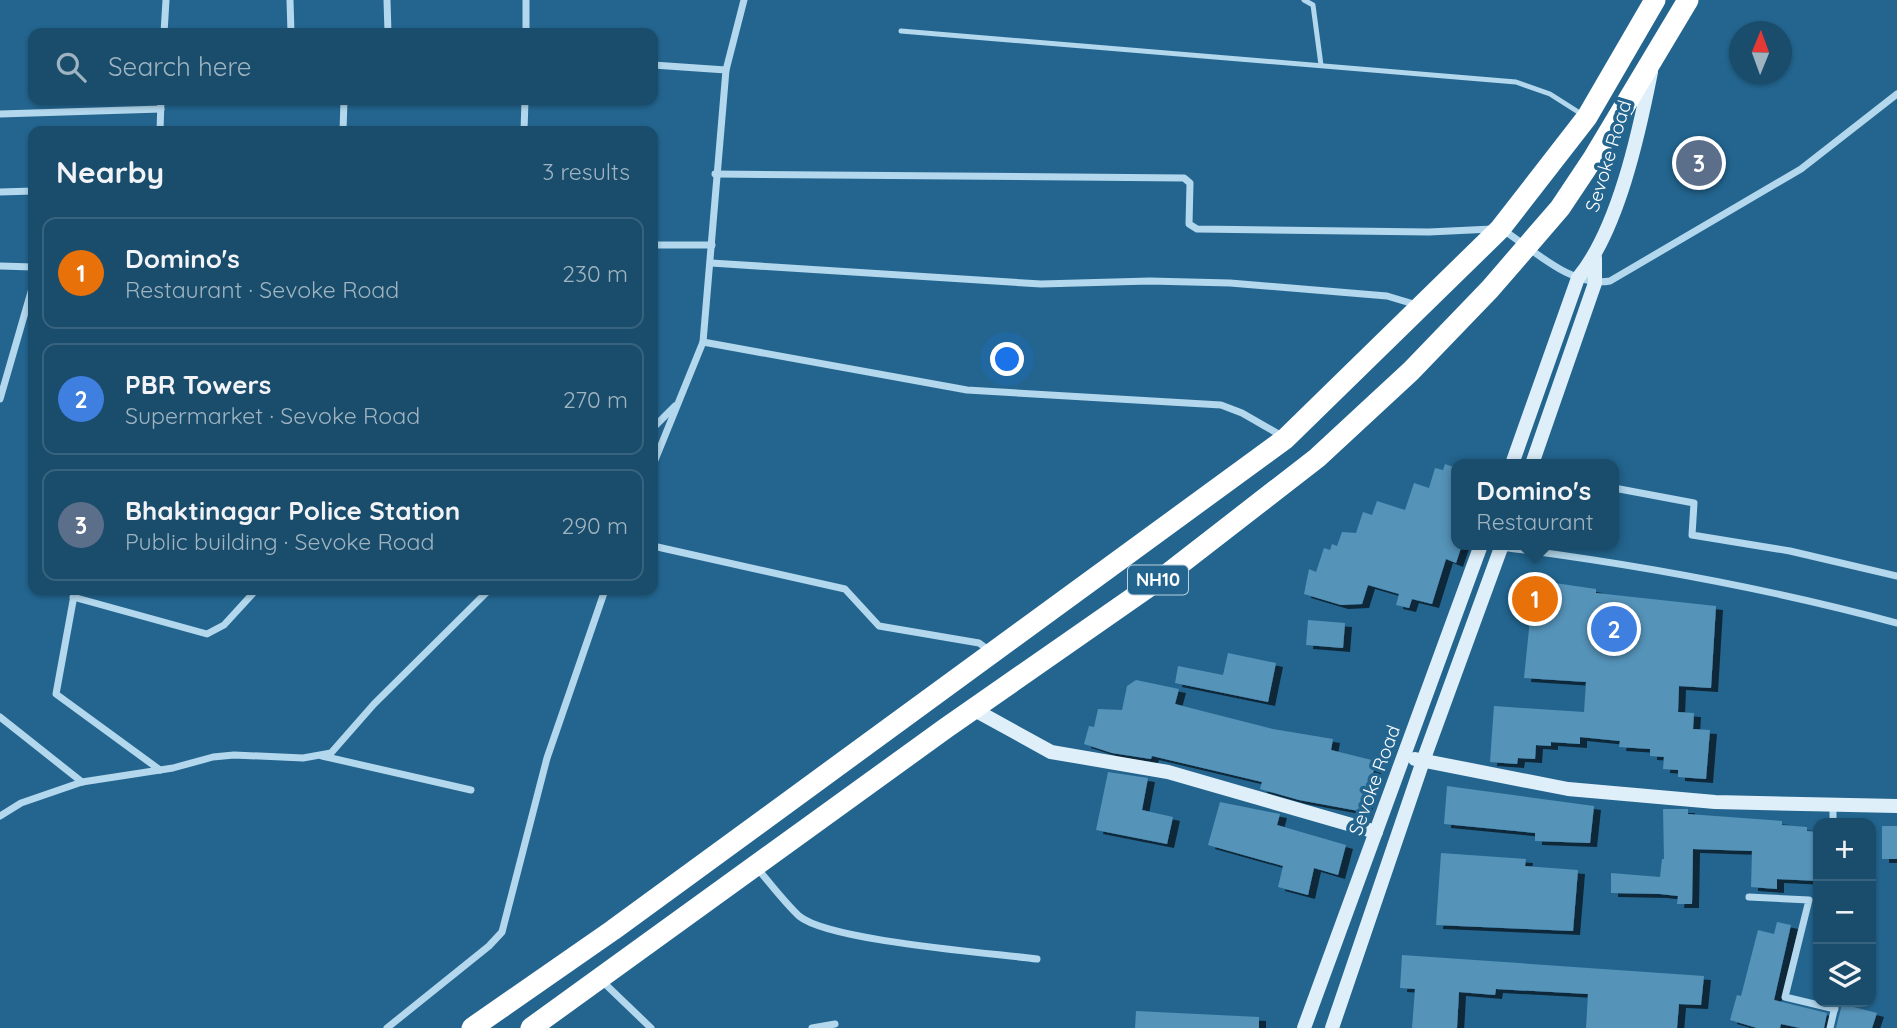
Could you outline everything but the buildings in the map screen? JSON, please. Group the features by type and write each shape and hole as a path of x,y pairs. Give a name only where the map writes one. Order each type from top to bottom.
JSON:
{"highway":[{"name":"NH10","path":"531,1028 973,709 1170,572 1317,458 1411,371 1560,208 1653,63 1662,7 1688,0"},
{"path":"472,1028 1285,439 1500,229 1587,117 1662,7"}],"main road":[{"name":"Sevoke Road","path":"1534,459 1595,284 1595,258 1633,153 1653,63"},
{"name":"Sevoke Road","path":"1514,459 1578,278 1595,258"},
{"name":"Sevoke Road","path":"1304,1028 1479,550"},
{"name":"Sevoke Road","path":"1332,1028 1423,761 1501,550"},
{"path":"973,709 1051,752 1168,772 1376,832"},
{"path":"1403,757 1568,789 1715,802 1897,806"}],"street":[{"path":"164,28 166,0"},
{"path":"290,0 291,28"},
{"path":"387,0 388,28"},
{"path":"526,0 526,28"},
{"path":"658,453 703,342 711,263 715,174 726,70 744,0"},
{"path":"658,65 726,70"},
{"path":"715,174 1184,177 1190,183 1189,224 1197,229 1429,232 1500,229 1578,278 1595,284 1624,274 1801,169 1897,94"},
{"path":"160,126 161,105"},
{"path":"344,105 344,126"},
{"path":"524,126 525,105"},
{"path":"0,114 161,110"},
{"path":"0,192 28,191"},
{"path":"658,245 712,245"},
{"path":"711,263 1041,284 1216,282 1387,296 1421,307"},
{"path":"0,266 28,267"},
{"path":"0,399 28,302"},
{"path":"703,342 967,390 1221,405 1242,413 1285,439"},
{"path":"658,423 678,403"},
{"path":"1619,489 1694,503 1692,535 1790,551 1897,576"},
{"path":"658,547 845,589 879,626 979,643 993,653"},
{"path":"1528,550 1666,571 1782,594 1897,623"},
{"path":"74,595 56,694 160,769"},
{"path":"77,595 207,634 224,625 251,595"},
{"path":"322,756 338,746 374,704 484,595"},
{"path":"387,1028 489,946 502,932 547,758 603,595"},
{"path":"0,717 82,782"},
{"path":"0,816 21,803 82,782 223,755 322,756 471,790"},
{"path":"1833,804 1833,818"},
{"path":"755,866 800,916 825,928 1037,959"},
{"path":"1749,897 1813,900"},
{"path":"1808,900 1785,997 1813,1001"},
{"path":"599,979 651,1028"},
{"path":"1830,1028 1835,1007"},
{"path":"812,1028 835,1024"}],"lane":[{"path":"1304,0 1313,5 1321,65"},
{"path":"901,31 1516,82 1550,94 1610,132"}],"place":[{"name":"Bhaktinagar Police Station","path":"1699,163"},
{"name":"Domino's","path":"1535,599"},
{"name":"PBR Towers","path":"1614,629"}]}
